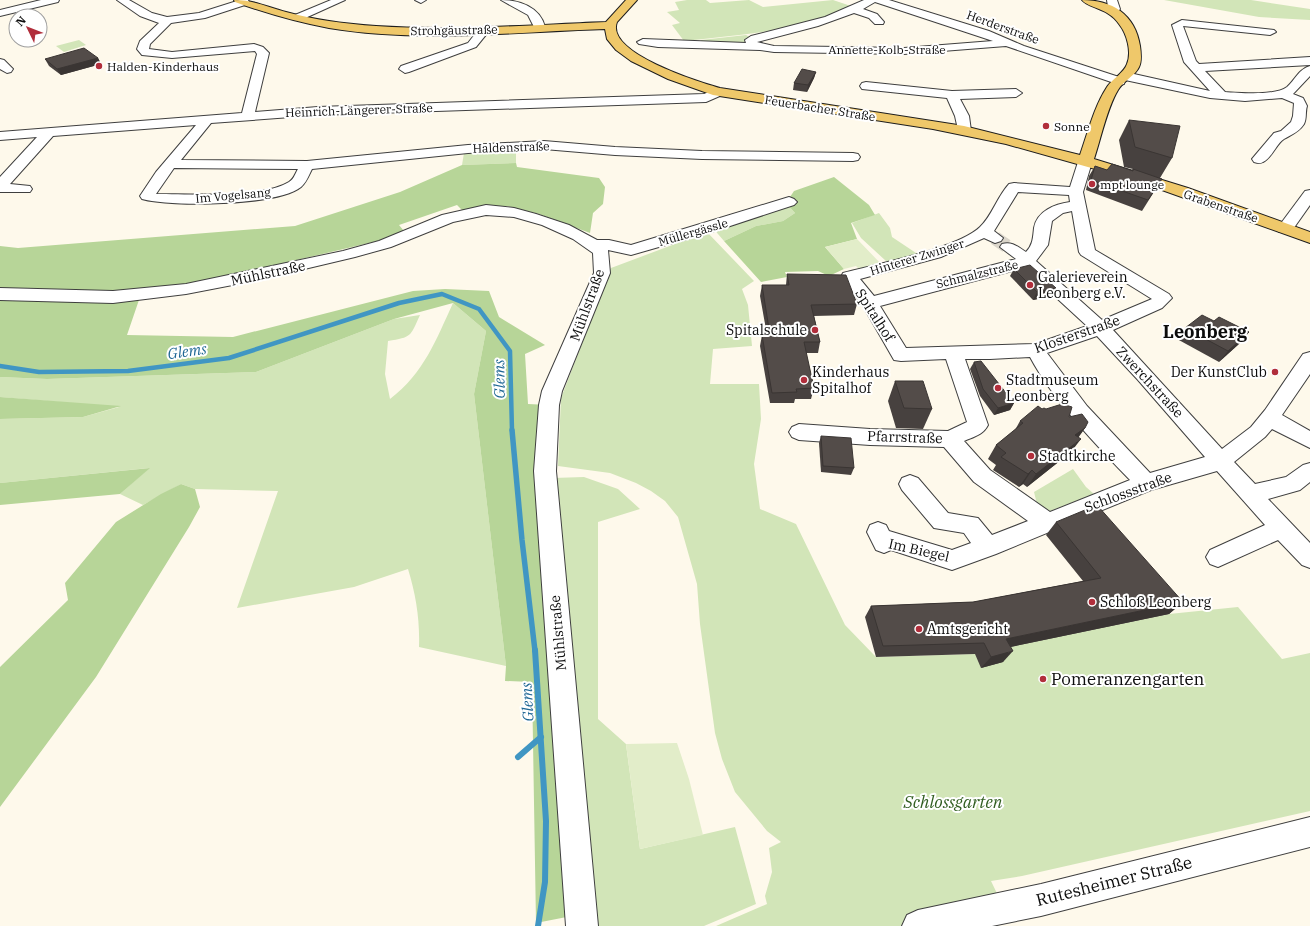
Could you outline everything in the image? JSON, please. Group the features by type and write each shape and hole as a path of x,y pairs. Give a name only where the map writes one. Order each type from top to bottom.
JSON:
{"main road":[{"path":"610,25 615,17 632,0"},
{"path":"1085,162 1107,99 1134,62 1134,45 1128,27 1112,5 1087,0"},
{"name":"Strohgäustraße","path":"242,1 299,17 352,26 402,31 451,32 610,25"},
{"name":"Feuerbacher Straße","path":"610,25 612,38 618,46 637,59 684,81 718,92 964,130 1085,162"},
{"path":"1092,143 1112,161 1143,180"},
{"name":"Grabenstraße","path":"1085,162 1143,180 1310,238"}],"street":[{"path":"0,13 54,0"},
{"path":"122,0 151,16 168,20 191,17 242,1"},
{"path":"299,17 340,0"},
{"path":"506,0 527,10 539,23 539,28"},
{"path":"764,48 752,44 751,40 762,36 813,26 855,6 872,0"},
{"name":"Herderstraße","path":"878,0 985,33 1006,43 1122,78 1202,93 1246,98 1283,94"},
{"path":"855,6 873,16 879,22"},
{"path":"168,20 144,43 143,49 146,53 172,55 254,47 263,53 248,115"},
{"path":"1221,95 1190,62 1177,25 1182,23 1270,32"},
{"path":"405,69 472,45 483,30"},
{"name":"Annette-Kolb-Straße","path":"643,42 658,44 764,48 904,51 1006,43"},
{"path":"1195,68 1310,61"},
{"path":"1283,94 1292,90 1303,74 1310,70"},
{"path":"866,86 952,95 1016,93"},
{"name":"Heinrich-Längerer-Straße","path":"0,136 207,120 248,115 706,98 718,92"},
{"path":"1259,159 1279,136 1286,134 1296,124 1300,116 1298,111 1301,106 1299,101 1283,94"},
{"path":"952,95 962,116 964,130"},
{"path":"170,164 207,120"},
{"path":"0,187 49,132"},
{"name":"Haldenstraße","path":"170,164 307,165 468,149 544,145 615,151 702,155 853,157"},
{"path":"990,237 1008,193 1014,187 1059,189 1076,199 1085,162"},
{"name":"Im Vogelsang","path":"170,164 147,196 154,198 198,199 256,195 285,190 296,184 307,165"},
{"path":"0,187 24,189"},
{"path":"1285,229 1310,194"},
{"name":"Klosterstraße","path":"901,355 953,352 990,353 1036,350 1101,328 1156,304 1163,298 1088,252 1076,199"},
{"name":"Schmalzstraße","path":"870,303 1026,261 1039,248 1043,224 1048,217 1076,199"},
{"name":"Müllergässle","path":"594,244 608,245 631,250 712,227 789,202"},
{"name":"Mühlstraße","path":"0,294 114,297 199,288 319,262 384,244 470,212 486,210 505,210 522,214 549,223 594,244 601,252 602,273 552,391 545,471 582,926"},
{"name":"Hinterer Zwinger","path":"849,277 990,237"},
{"name":"Zwerchstraße","path":"990,237 1026,261 1101,328 1156,386 1221,461 1310,558"},
{"name":"Spitalhof","path":"849,277 870,303 901,355"},
{"path":"1036,350 1039,358 1071,400 1146,483"},
{"name":"Pfarrstraße","path":"799,432 870,437 949,439 971,430 978,425 953,352"},
{"name":"Schlossstraße","path":"1048,523 1146,483 1221,461 1258,432 1270,418 1304,366"},
{"path":"1270,418 1310,440"},
{"path":"949,439 982,476 1048,523"},
{"path":"1252,494 1292,484 1310,471"},
{"path":"910,484 942,520 970,525 988,547"},
{"name":"Im Biegel","path":"878,532 884,543 890,540 952,560 1048,523"},
{"path":"1218,557 1281,528"},
{"name":"Rutesheimer Straße","path":"918,926 1041,900 1310,832"}],"green space":[{"path":"687,0 706,0 710,3 749,0 763,7 833,0 854,7 814,22 793,27 749,34 684,41 672,25 680,23 667,12 679,10 675,2"},
{"path":"1164,0 1251,0 1310,9 1310,20 1259,17"},
{"path":"746,35 750,37 748,39 750,45 702,43 701,40"},
{"path":"79,40 86,45 64,52 56,46"},
{"path":"516,150 516,163 462,165 464,153"},
{"path":"516,163 517,167 599,178 605,187 603,204 593,213 590,233 539,214 507,206 463,211 457,205 399,225 404,231 386,239 140,297 127,335 233,337 413,291 445,289 489,291 499,317 545,345 525,354 528,404 549,405 582,914 536,923 532,682 505,681 506,666 474,394 486,331 453,303 394,319 256,372 47,379 0,377 0,246 18,248 295,226 400,192 462,165"},
{"path":"834,177 869,205 875,215 851,223 857,239 825,247 844,269 829,276 818,271 785,272 787,277 761,282 724,241 756,226 783,221 795,213 786,203 794,191"},
{"path":"786,203 795,213 783,221 756,226 724,241 712,227"},
{"path":"879,213 890,228 892,237 922,257 901,262 886,261 861,238 852,223"},
{"name":"Schlossgarten","path":"707,232 754,281 742,289 748,305 752,346 713,349 710,384 759,384 761,419 754,464 760,509 796,524 845,625 876,657 975,654 1169,614 1238,607 1282,659 1310,653 1310,811 1022,876 991,881 1004,908 918,926 716,926 767,904 765,896 772,872 769,848 781,842 767,831 735,792 722,759 715,733 700,624 697,584 678,517 665,501 636,483 610,473 558,466 561,398 611,268"},
{"path":"857,239 882,265 861,271 856,266 844,269 825,247"},
{"path":"453,303 486,331 474,394 506,666 419,647 417,608 408,569 354,587 237,608 278,491 195,489 181,484 143,505 120,494 149,468 0,483 0,419 83,417 119,407 0,397 0,377 47,379 256,372 394,319 420,315 409,335 388,341 385,374 390,399 412,378 428,355"},
{"path":"0,397 121,406 83,417 0,419"},
{"path":"150,468 120,494 0,505 0,483"},
{"path":"1073,469 1086,487 1094,494 1050,511 1037,504 1034,492"},
{"path":"584,477 618,489 640,509 598,522 598,719 626,744 640,849 735,827 756,904 704,926 582,926 553,478"},
{"path":"181,484 195,489 200,507 189,527 96,677 0,807 0,667 68,600 65,583 116,522 161,494"},
{"path":"677,743 689,779 703,835 640,849 626,744"}],"building":[{"path":"84,48 98,58 57,69 45,59"},
{"path":"802,69 816,72 808,85 794,83"},
{"path":"1129,120 1180,126 1172,158 1135,147"},
{"path":"1112,164 1133,171 1133,169 1162,179 1148,200 1091,180 1095,166 1107,170"},
{"path":"1030,265 1056,288 1037,292 1014,269"},
{"path":"787,274 846,275 857,304 811,305 820,342 804,342 814,388 796,389 797,392 772,393 762,335 770,335 762,285 789,285"},
{"path":"1202,315 1214,321 1219,317 1249,332 1228,351 1185,328"},
{"path":"981,361 1014,403 998,408 983,389 974,362"},
{"path":"895,381 923,381 932,409 904,408"},
{"name":"Stadtkirche","path":"1062,404 1072,407 1069,417 1082,414 1088,422 1085,428 1075,435 1081,439 1036,474 1032,470 1028,474 1001,457 1006,453 996,445 1023,423 1020,421 1038,406 1042,409 1046,409"},
{"path":"821,436 851,438 854,468 823,466"},
{"name":"Schloß Leonberg","path":"1097,505 1183,602 1006,639 1013,651 991,657 984,643 883,646 871,606 973,602 1101,578 1056,522"}],"waterway":[{"name":"Glems","path":"0,366 39,372 128,371 229,358 399,303 442,294 479,309 510,351 512,431"},
{"name":"Glems","path":"512,430 522,540 535,651"},
{"name":"Glems","path":"535,650 541,737"},
{"path":"518,757 541,737"},
{"name":"Glems","path":"538,926 545,882 546,821 541,737"}],"tunnel":[{"path":"995,238 1008,247"}],"place":[{"name":"Halden-Kinderhaus","path":"99,66"},
{"name":"Sonne","path":"1046,126"},
{"name":"mpt lounge","path":"1092,184"},
{"name":"Galerieverein Leonberg e.V.","path":"1030,285"},
{"name":"Spitalschule","path":"815,330"},
{"name":"Der KunstClub","path":"1275,372"},
{"name":"Kinderhaus Spitalhof","path":"804,380"},
{"name":"Stadtmuseum Leonberg","path":"998,388"},
{"name":"Stadtkirche","path":"1031,456"},
{"name":"Schloß Leonberg","path":"1092,602"},
{"name":"Amtsgericht","path":"919,629"},
{"name":"Pomeranzengarten","path":"1043,679"}],"district":[{"name":"Leonberg","path":"1205,331"}]}
